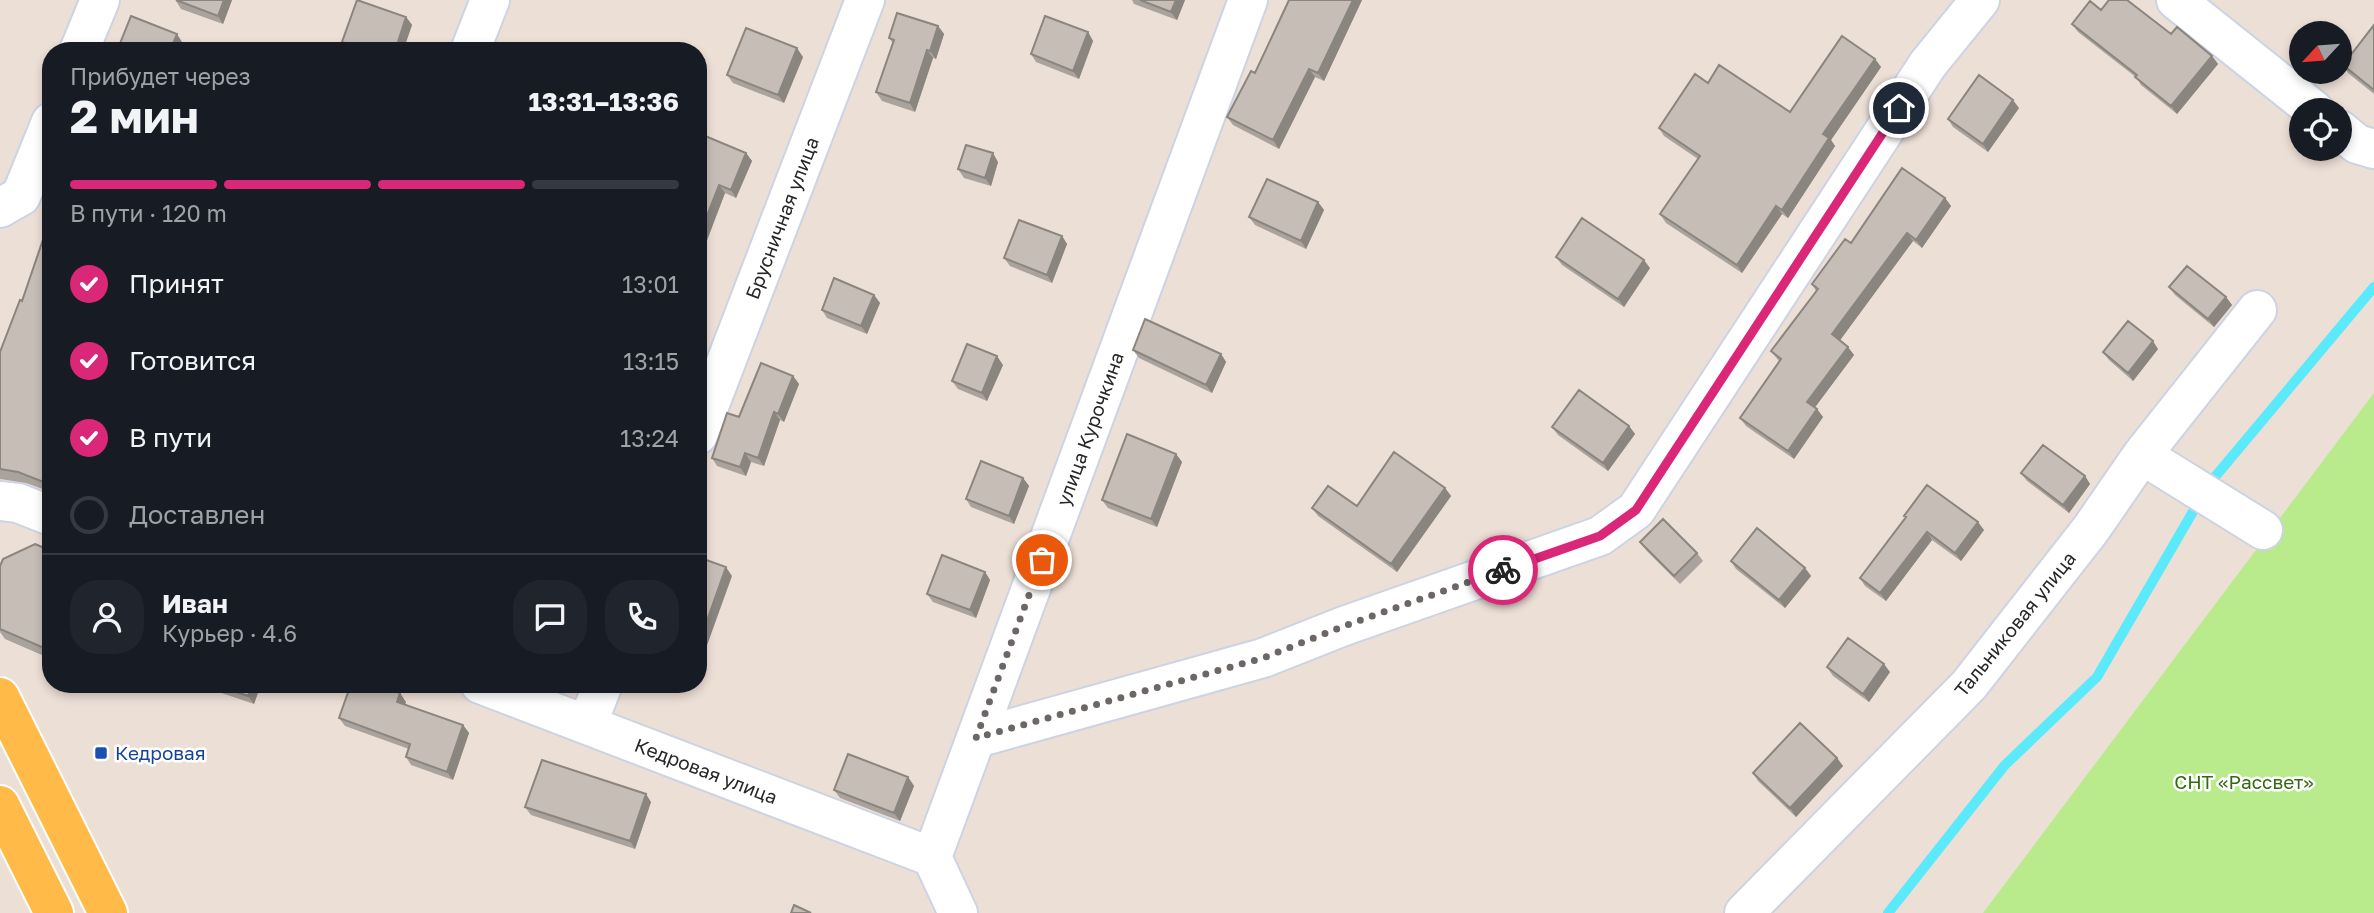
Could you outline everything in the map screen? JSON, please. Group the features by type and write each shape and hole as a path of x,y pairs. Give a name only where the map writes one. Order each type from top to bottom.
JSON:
{"main road":[{"path":"0,697 108,913"},
{"path":"0,805 54,913"}],"street":[{"path":"83,42 100,0"},
{"path":"474,42 491,0"},
{"name":"Брусничная улица","path":"707,412 865,0"},
{"name":"улица Курочкина","path":"932,857 1248,0"},
{"path":"976,738 1263,658 1344,626 1600,536 1627,517 1636,510 1928,64 1980,0"},
{"path":"2176,0 2299,98"},
{"path":"2352,140 2374,149"},
{"path":"0,208 21,196 42,144"},
{"name":"Тальниковая улица","path":"1744,913 1969,685 2091,529 2142,455 2257,310"},
{"path":"2142,455 2263,530"},
{"path":"0,501 18,503 42,512"},
{"name":"Кедровая улица","path":"503,693 932,857"},
{"path":"587,726 600,693"},
{"path":"932,857 958,913"}],"green space":[{"name":"СНТ «Рассвет»","path":"2374,393 2374,913 1983,913"}],"building":[{"path":"176,0 224,0 218,16"},
{"path":"357,0 406,17 398,42 342,42"},
{"path":"1140,0 1176,0 1171,12"},
{"path":"1289,0 1353,0 1318,73 1309,69 1273,140 1227,117 1251,71 1255,73"},
{"path":"2109,0 2127,0 2171,34 2177,27 2212,56 2171,106 2135,77 2137,75 2072,24 2090,1 2101,10"},
{"path":"897,13 938,26 930,51 927,50 910,103 876,92 894,40 889,38"},
{"path":"131,16 177,34 174,42 121,42"},
{"path":"1045,16 1088,32 1073,71 1031,54"},
{"path":"2374,25 2374,90 2352,72 2352,53"},
{"path":"746,28 797,48 778,95 727,75"},
{"path":"1842,36 1875,59 1823,134 1829,138 1782,210 1776,206 1737,265 1660,214 1700,156 1659,128 1695,74 1708,83 1719,65 1790,112"},
{"path":"1979,75 2013,100 1983,144 1948,119"},
{"path":"707,137 746,153 731,190 719,185 707,216"},
{"path":"966,145 993,153 985,178 958,169"},
{"path":"1902,168 1945,198 1916,240 1907,233 1832,334 1848,347 1807,402 1817,409 1788,451 1740,418 1781,359 1771,351 1818,289 1812,284 1845,239 1851,243"},
{"path":"1267,179 1318,202 1301,241 1249,217"},
{"path":"1582,218 1644,260 1618,299 1556,257"},
{"path":"1019,220 1062,236 1047,275 1004,258"},
{"path":"42,243 42,481 18,472 0,469 0,352 20,300 22,301"},
{"path":"2187,266 2226,297 2208,319 2169,287"},
{"path":"834,278 874,295 861,326 822,310"},
{"path":"1145,319 1221,354 1206,385 1133,350"},
{"path":"2128,321 2153,341 2128,373 2103,352"},
{"path":"967,344 997,356 982,393 952,381"},
{"path":"761,363 793,376 778,414 774,412 758,458 745,453 740,467 712,458 727,413 739,417"},
{"path":"1579,390 1629,426 1603,463 1552,427"},
{"path":"1127,434 1176,454 1151,519 1102,500"},
{"path":"2043,445 2085,476 2063,505 2021,473"},
{"path":"1394,452 1445,488 1391,564 1312,508 1328,486 1357,506"},
{"path":"981,461 1023,478 1009,516 966,499"},
{"path":"1927,485 1978,522 1955,553 1927,532 1880,593 1860,578"},
{"path":"1663,519 1697,553 1674,576 1640,542"},
{"path":"1757,528 1805,568 1779,600 1731,561"},
{"path":"35,544 42,547 42,647 0,629 0,566 3,559"},
{"path":"942,555 985,572 970,610 927,594"},
{"path":"707,560 726,567 707,621"},
{"path":"1848,638 1884,664 1863,694 1827,667"},
{"path":"348,693 400,693 397,702 463,725 447,772 406,757 410,744 339,718"},
{"path":"1800,723 1837,758 1790,808 1753,773"},
{"path":"848,754 908,777 894,813 834,790"},
{"path":"542,760 646,794 630,841 525,807"},
{"path":"794,905 811,913 791,913"}],"waterway":[{"path":"1888,913 2005,765 2097,677 2209,484 2374,287"}],"way so far":[{"path":"1042,560 976,738 1263,658 1344,626 1503,570"}],"place":[{"name":"Кедровая","path":"101,753"}],"route":[{"path":"1503,570 1600,536 1636,510 1899,108"}]}
